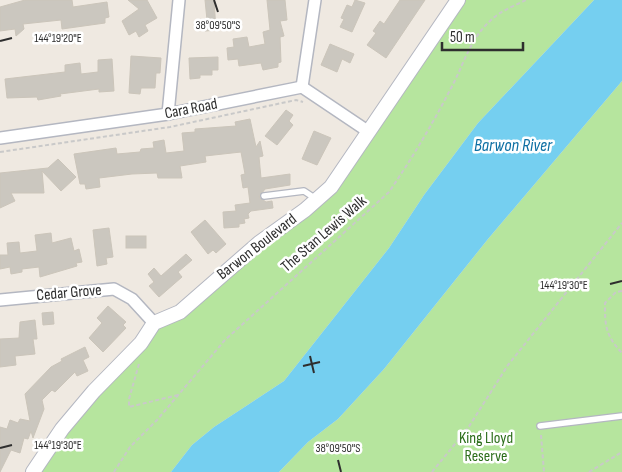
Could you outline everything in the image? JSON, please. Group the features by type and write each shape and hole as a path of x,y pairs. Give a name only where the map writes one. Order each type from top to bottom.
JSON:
{"street":[{"path":"168,114 178,0"},
{"path":"315,0 302,87 369,132"},
{"name":"Barwon Boulevard","path":"33,472 78,410 136,349 154,324 180,312 259,243 317,200 331,187 458,0"},
{"name":"Cara Road","path":"0,138 168,114 302,87"},
{"name":"Cedar Grove","path":"0,300 114,289 132,298 154,324"}],"lane":[{"path":"264,196 304,191 317,200"},
{"path":"540,426 622,416"}],"path":[{"name":"The Stan Lewis Walk","path":"114,472 130,447 157,420 225,340 389,192 409,164 452,89 468,50 489,21 500,13 526,0"},
{"path":"0,152 170,128 296,100 309,105"},
{"path":"432,472 468,428 508,365 622,223"},
{"path":"622,291 616,292 605,303 604,323 616,346 622,353"},
{"path":"136,349 139,362 129,399 129,407 178,395"},
{"path":"540,426 544,448 544,472"},
{"path":"589,472 622,452"}],"green space":[{"path":"458,0 594,0 478,123 424,195 389,248 284,381 214,427 192,445 171,472 33,472 154,323 323,195"},
{"name":"King Lloyd Reserve","path":"622,81 622,472 279,472 308,442 338,419 384,369 488,239"}],"water":[{"name":"Barwon River","path":"594,0 622,0 622,81 488,239 384,369 338,419 308,442 279,472 171,472 192,445 214,427 284,381 389,248 424,195 478,123"}],"building":[{"path":"25,0 72,0 73,7 107,2 109,17 105,18 105,23 62,29 61,20 23,24 24,29 16,36 15,29 0,31 0,7"},
{"path":"128,0 147,0 157,18 145,25 148,31 139,37 136,31 129,35 122,21 139,9"},
{"path":"205,0 214,0 216,30 205,31 204,20 207,20"},
{"path":"267,0 285,0 287,20 280,21 284,36 280,37 281,62 278,63 278,67 263,70 261,63 239,66 238,59 228,60 227,48 234,47 233,39 247,37 249,47 265,44 263,32 270,30"},
{"path":"355,0 365,3 352,32 340,27 344,19 341,18 347,5 352,7"},
{"path":"400,0 425,0 386,58 367,45 376,33 373,31 380,21 384,24"},
{"path":"330,44 354,54 350,63 342,59 337,72 321,65"},
{"path":"131,56 161,58 160,73 156,73 155,88 141,88 140,94 129,93"},
{"path":"218,57 218,70 212,70 212,75 200,75 200,78 190,79 189,58"},
{"path":"112,59 114,91 99,92 99,89 60,94 61,96 38,100 37,97 7,98 5,79 65,72 65,65 80,63 81,74 98,72 98,60"},
{"path":"286,110 293,115 289,121 293,125 277,145 265,136"},
{"path":"250,119 256,147 260,141 263,156 259,157 261,178 290,174 290,185 265,189 259,197 266,202 272,201 273,208 251,211 248,214 249,218 244,219 245,223 239,224 239,227 224,228 223,212 236,211 235,205 250,203 248,187 243,188 241,175 245,174 241,152 205,156 206,162 180,166 182,178 158,178 157,173 132,174 99,178 100,187 86,189 85,184 80,184 74,154 116,148 117,154 140,152 141,149 154,148 153,142 164,140 166,153 184,151 182,133 195,132 195,129 236,126 235,122"},
{"path":"314,131 331,138 317,165 302,159"},
{"path":"58,159 76,177 61,191 42,171 44,193 11,193 15,201 0,208 0,173 48,168"},
{"path":"205,220 226,244 216,253 213,250 208,254 191,232"},
{"path":"109,228 113,257 106,258 107,264 97,266 93,230"},
{"path":"51,233 52,243 71,238 74,251 79,249 82,262 76,263 77,266 40,277 39,267 22,269 22,272 11,274 10,267 0,269 0,255 8,255 7,243 19,242 20,253 37,251 35,235"},
{"path":"126,236 146,236 146,248 126,248"},
{"path":"186,254 192,260 178,272 182,277 159,297 149,286 154,282 148,274 154,268 161,276"},
{"path":"108,306 126,322 123,325 126,328 103,352 89,338 102,323 97,318"},
{"path":"53,312 54,324 43,325 42,313"},
{"path":"35,320 37,339 33,339 35,354 15,356 16,365 0,367 0,339 19,338 20,322"},
{"path":"85,347 89,357 83,360 88,371 77,376 75,372 55,392 52,390 42,400 44,409 33,438 31,431 28,439 24,438 20,453 11,450 0,472 0,427 7,429 10,420 18,423 20,419 30,421 25,394 51,367 62,361 61,359"}]}
